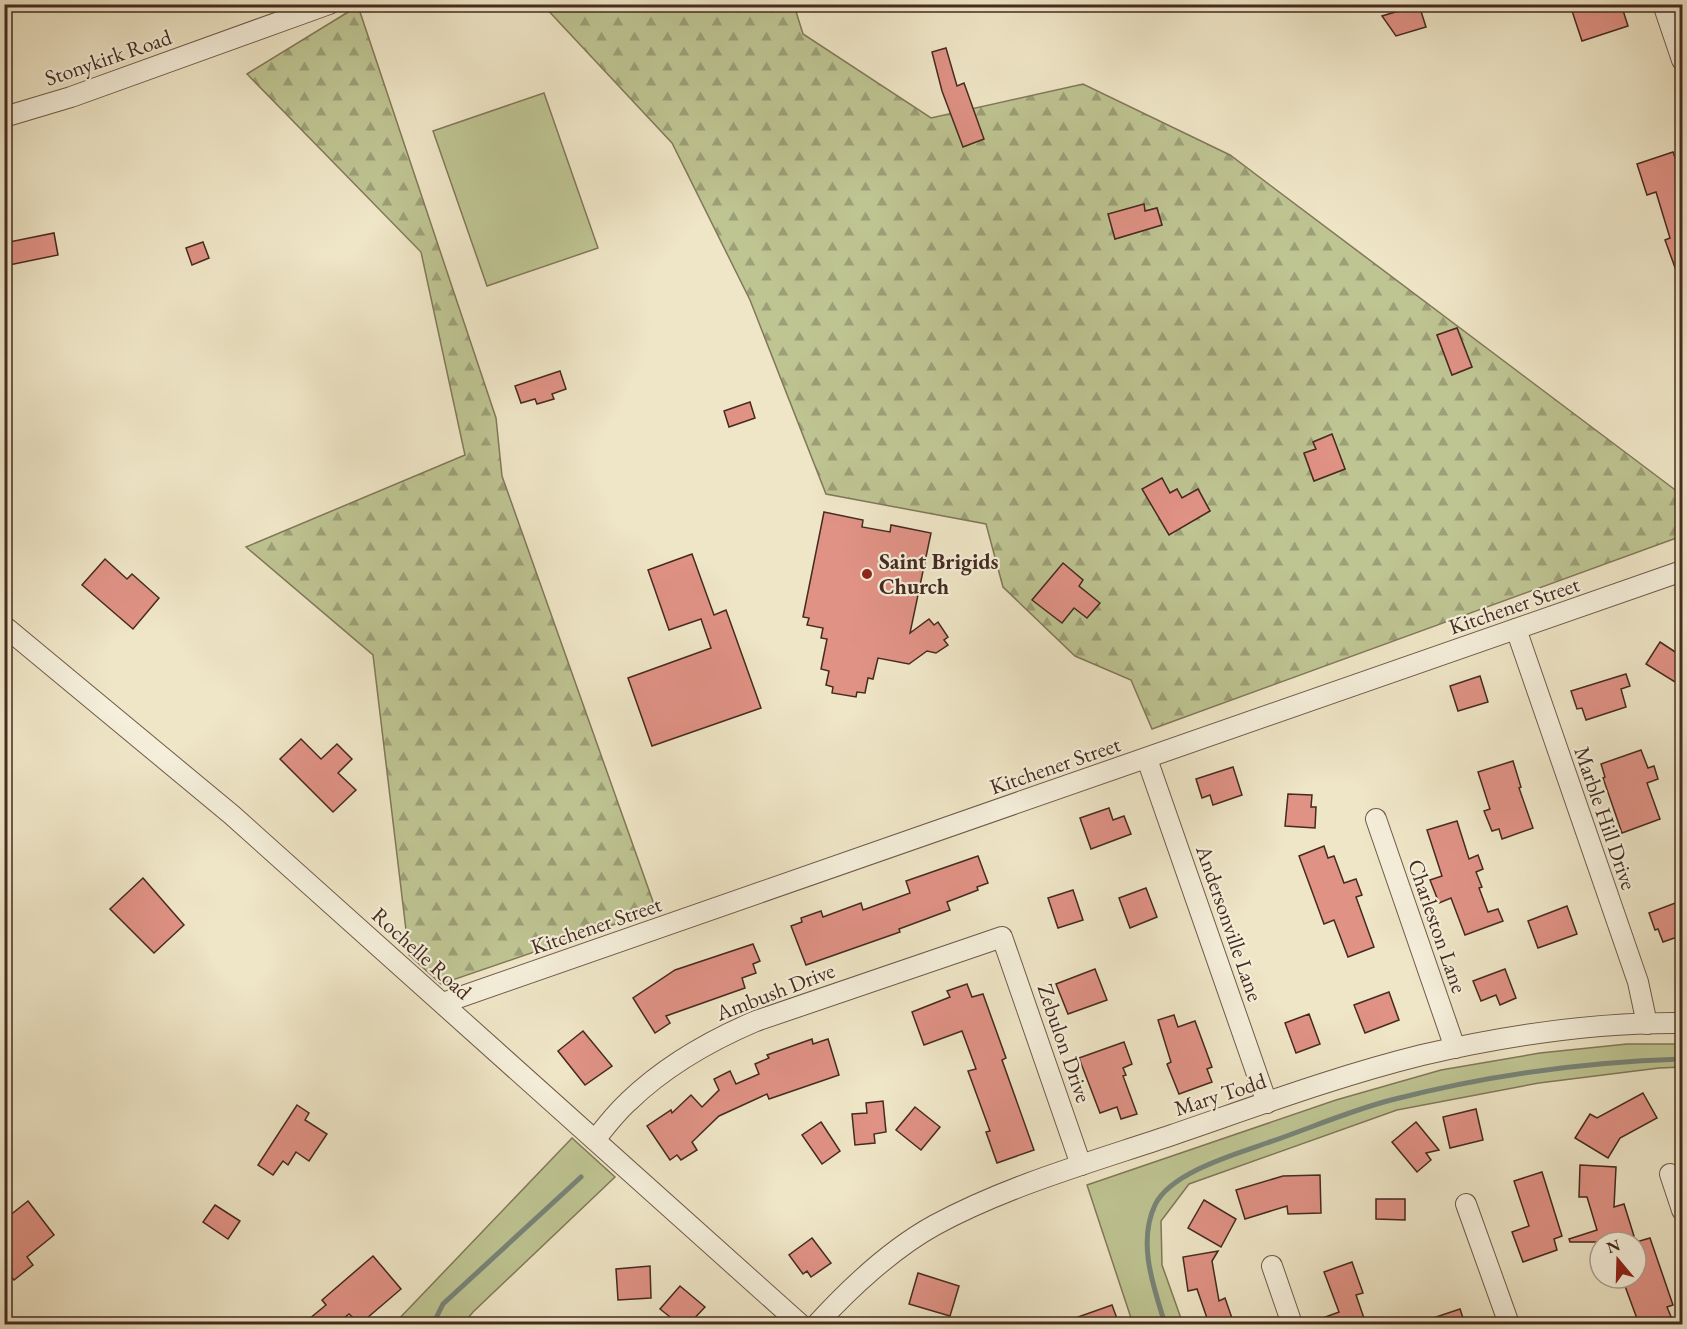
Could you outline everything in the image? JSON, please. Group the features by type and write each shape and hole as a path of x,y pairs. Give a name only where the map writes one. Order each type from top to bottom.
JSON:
{"street":[{"name":"Stonykirk Road","path":"4,117 71,97 329,4"},
{"path":"1663,4 1683,60"},
{"name":"Kitchener Street","path":"443,1004 1683,572"},
{"name":"Rochelle Road","path":"4,626 232,815 800,1324"},
{"name":"Marble Hill Drive","path":"1516,629 1638,982 1647,1024"},
{"name":"Andersonville Lane","path":"1147,759 1267,1103"},
{"name":"Charleston Lane","path":"1376,819 1455,1048"},
{"name":"Ambush Drive","path":"595,1140 626,1103 655,1078 687,1055 720,1036 756,1021 1002,937"},
{"name":"Zebulon Drive","path":"1002,937 1081,1165"},
{"name":"Mary Todd","path":"817,1324 859,1281 933,1226 989,1198 1081,1165 1348,1077 1421,1056 1533,1034 1683,1023"},
{"path":"1670,1174 1683,1210"},
{"path":"1466,1204 1509,1324"},
{"path":"1272,1266 1292,1324"}],"green space":[{"path":"768,4 771,12 785,7 784,5 794,5 803,34 931,118 1083,84 1230,155 1682,495 1682,536 1152,729 1131,680 1075,656 1003,587 986,524 826,494 750,300 672,143 543,5","holes":["1144,205 1145,211 1157,208 1162,225 1115,239 1109,214","1457,328 1472,367 1452,375 1437,335","1332,435 1345,469 1314,481 1304,454 1316,449 1313,442","1162,478 1170,493 1177,489 1182,498 1198,489 1210,511 1169,534 1143,489"]},
{"path":"358,6 496,418 502,476 656,910 441,984 409,955 373,655 246,547 465,455 421,252 247,74"},
{"path":"544,93 598,248 487,286 433,131"},
{"path":"1627,1044 1682,1044 1682,1067 1539,1083 1397,1110 1189,1184 1161,1221 1162,1265 1183,1324 1133,1324 1087,1185 1336,1100 1441,1070 1540,1053"},
{"path":"572,1138 615,1177 473,1312 468,1318 468,1324 394,1324"}],"building":[{"path":"1590,4 1621,4 1628,26 1582,41 1572,11"},
{"path":"1419,5 1426,27 1396,36 1382,16"},
{"path":"946,48 957,86 964,83 984,139 963,147 942,91 932,52"},
{"path":"1673,152 1683,178 1683,284 1681,284 1665,240 1670,238 1656,192 1647,195 1637,164"},
{"path":"1144,204 1145,211 1157,208 1162,225 1115,239 1108,214"},
{"path":"54,233 58,255 4,266 4,243"},
{"path":"203,242 209,258 192,265 186,248"},
{"path":"1457,328 1472,367 1452,375 1437,335"},
{"path":"560,371 566,389 552,394 554,399 537,404 535,399 521,403 515,386"},
{"path":"750,402 755,418 729,427 724,411"},
{"path":"1332,434 1345,469 1314,481 1304,453 1316,449 1313,442"},
{"path":"1162,478 1170,493 1177,489 1182,498 1198,489 1210,511 1169,535 1142,489"},
{"name":"Saint Brigids Church","path":"824,512 863,520 862,527 890,532 891,525 931,533 910,633 929,619 934,625 938,622 948,637 944,640 948,645 936,653 927,651 909,664 878,658 873,679 868,678 865,693 857,692 856,697 832,693 833,687 826,685 829,671 821,669 827,639 821,638 823,628 807,625 809,618 803,617"},
{"path":"692,554 714,615 726,610 761,708 652,746 628,678 711,648 701,619 669,630 648,570"},
{"path":"105,559 127,579 132,574 159,598 133,629 82,585"},
{"path":"1063,563 1083,580 1079,586 1100,603 1087,618 1074,608 1062,623 1032,600"},
{"path":"1660,642 1683,657 1683,670 1675,682 1646,664"},
{"path":"1626,674 1630,686 1621,689 1626,707 1586,720 1582,708 1577,709 1571,691"},
{"path":"1480,676 1488,702 1458,711 1450,686"},
{"path":"301,739 321,759 337,744 352,759 338,773 356,790 333,812 280,759"},
{"path":"1641,750 1648,768 1654,766 1658,779 1647,783 1660,819 1622,833 1603,778 1605,777 1601,764"},
{"path":"1513,761 1521,787 1519,788 1533,828 1502,839 1499,829 1492,831 1484,811 1490,809 1478,772"},
{"path":"1233,767 1242,795 1213,805 1210,795 1202,798 1196,779"},
{"path":"1288,794 1312,795 1311,807 1316,807 1315,828 1285,826"},
{"path":"1109,808 1113,820 1124,816 1131,834 1091,849 1080,818"},
{"path":"1457,821 1469,859 1478,855 1483,869 1476,872 1488,912 1498,909 1503,921 1465,935 1451,898 1439,903 1430,880 1442,876 1427,830"},
{"path":"1324,846 1328,858 1334,856 1344,883 1356,879 1362,895 1356,897 1374,947 1348,957 1334,920 1324,924 1299,856"},
{"path":"978,856 988,883 977,887 978,890 947,902 950,910 899,929 900,932 806,965 791,926 802,922 801,918 821,911 823,917 861,903 863,910 910,893 906,881"},
{"path":"143,878 184,925 154,953 110,909"},
{"path":"1146,888 1157,917 1130,928 1119,898"},
{"path":"1073,890 1083,920 1058,928 1048,898"},
{"path":"1683,900 1683,935 1663,942 1658,929 1655,930 1649,913"},
{"path":"1567,906 1577,934 1538,948 1528,921"},
{"path":"753,944 760,961 753,964 756,973 742,978 745,988 666,1016 670,1023 655,1033 633,998 675,970"},
{"path":"1095,969 1107,1000 1068,1014 1056,984"},
{"path":"1505,969 1516,998 1500,1005 1496,995 1481,1001 1473,981"},
{"path":"967,984 972,997 983,994 1006,1058 1002,1060 1034,1150 997,1163 986,1132 990,1131 968,1071 976,1069 962,1031 924,1045 912,1012 950,997 947,991"},
{"path":"1389,992 1399,1020 1365,1033 1354,1005"},
{"path":"1309,1014 1320,1044 1296,1053 1285,1023"},
{"path":"1174,1015 1178,1027 1195,1021 1212,1067 1207,1069 1212,1082 1179,1094 1167,1064 1171,1062 1158,1020"},
{"path":"583,1031 612,1066 585,1085 558,1051"},
{"path":"812,1039 813,1044 828,1039 839,1075 769,1099 767,1094 719,1116 692,1142 697,1150 681,1160 677,1155 670,1160 647,1126 671,1110 672,1113 691,1095 702,1107 719,1090 714,1079 730,1071 736,1084 759,1074 755,1064 769,1058 767,1055"},
{"path":"1124,1042 1132,1064 1123,1068 1126,1075 1123,1076 1137,1114 1121,1119 1117,1107 1100,1113 1079,1058"},
{"path":"1643,1093 1657,1118 1620,1138 1608,1158 1575,1138 1590,1114 1597,1118"},
{"path":"883,1101 886,1132 874,1134 875,1143 855,1145 852,1114 867,1113 866,1103"},
{"path":"297,1105 309,1113 305,1120 327,1134 309,1161 296,1152 288,1165 283,1161 273,1175 258,1165"},
{"path":"915,1107 940,1127 921,1150 896,1130"},
{"path":"1476,1109 1483,1140 1450,1148 1443,1117"},
{"path":"821,1122 840,1151 822,1164 802,1135"},
{"path":"1416,1122 1439,1150 1426,1153 1431,1160 1417,1172 1392,1142"},
{"path":"1580,1165 1616,1167 1614,1207 1624,1204 1632,1230 1597,1230 1587,1197 1579,1197"},
{"path":"1542,1172 1562,1236 1554,1239 1557,1250 1523,1262 1512,1232 1529,1226 1514,1181"},
{"path":"1320,1175 1321,1213 1288,1214 1287,1206 1245,1219 1236,1190 1283,1176"},
{"path":"1376,1199 1405,1199 1405,1220 1376,1219"},
{"path":"1204,1200 1236,1219 1221,1247 1188,1228"},
{"path":"28,1201 54,1235 27,1257 33,1265 14,1280 4,1269 4,1220"},
{"path":"215,1205 240,1221 228,1239 203,1222"},
{"path":"1588,1233 1588,1242 1570,1242 1569,1239"},
{"path":"812,1238 831,1263 811,1277 807,1271 803,1274 789,1255"},
{"path":"1650,1238 1673,1305 1667,1307 1674,1324 1639,1324 1626,1290 1648,1290 1648,1239"},
{"path":"1218,1251 1212,1261 1219,1301 1225,1298 1234,1324 1209,1324 1197,1289 1188,1291 1183,1257"},
{"path":"373,1256 401,1289 360,1324 349,1314 337,1324 303,1324 326,1305 322,1300"},
{"path":"1352,1262 1363,1293 1356,1295 1366,1324 1310,1324 1339,1312 1324,1272"},
{"path":"650,1266 651,1298 618,1300 616,1269"},
{"path":"918,1273 959,1286 950,1316 909,1304"},
{"path":"680,1286 705,1307 689,1324 679,1324 660,1309"},
{"path":"1112,1305 1119,1324 1061,1324 1061,1323"},
{"path":"1460,1309 1465,1324 1421,1324 1421,1322"}],"waterway":[{"path":"1165,1324 1152,1281 1147,1235 1155,1205 1174,1183 1189,1174 1221,1159 1375,1104 1427,1091 1536,1071 1609,1063 1682,1059"},
{"path":"433,1324 443,1304 581,1177"}],"place":[{"name":"Saint Brigids Church","path":"867,574"}]}
